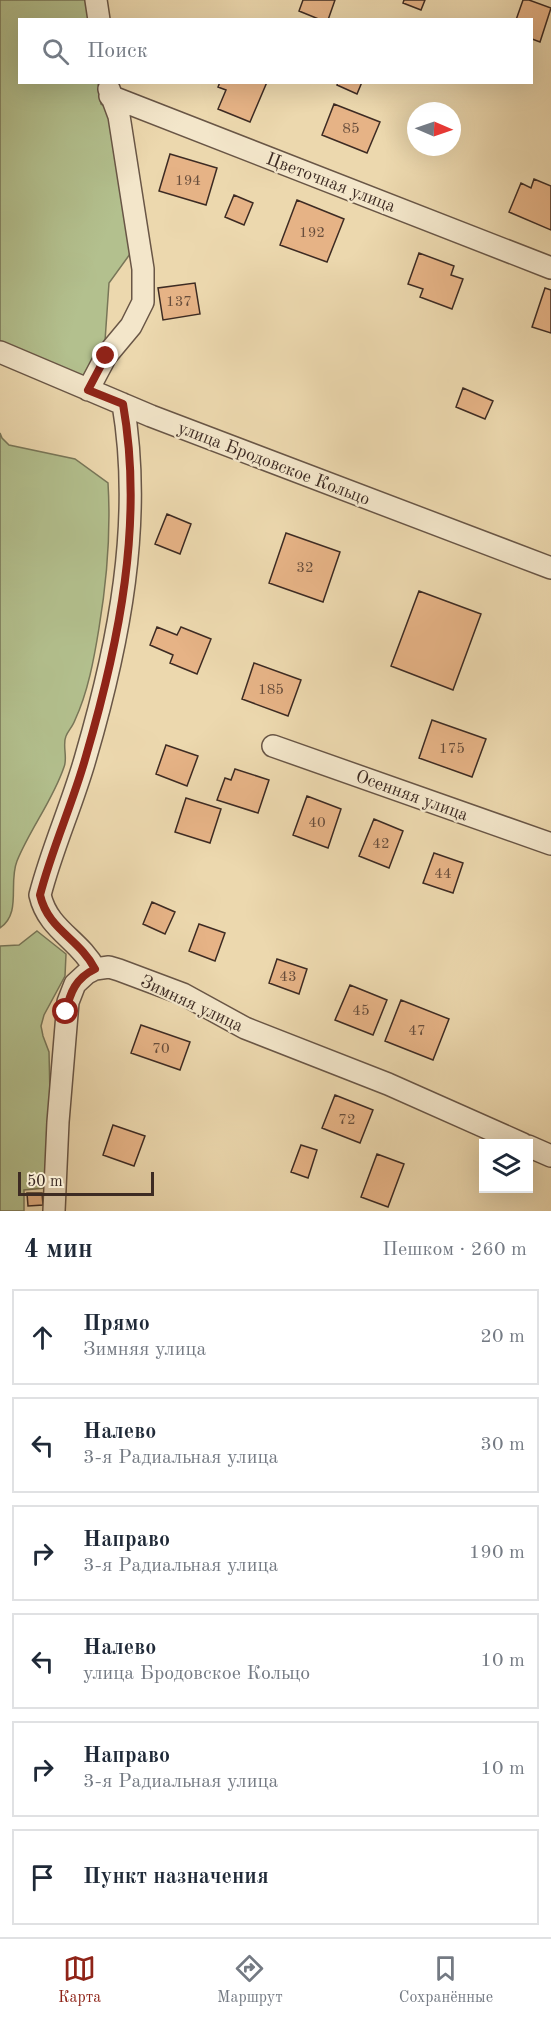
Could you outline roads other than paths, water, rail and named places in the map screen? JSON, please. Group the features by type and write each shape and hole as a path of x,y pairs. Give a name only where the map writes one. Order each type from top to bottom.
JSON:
{"street":[{"path":"96,0 99,18"},
{"path":"88,390 106,356 131,327 142,302 143,269 119,116 109,89"},
{"name":"Цветочная улица","path":"109,89 551,268"},
{"name":"улица Бродовское Кольцо","path":"0,352 123,404 551,568"},
{"path":"54,1211 56,1143 66,1012 75,984 95,969 79,946 49,919 40,895 86,757 103,693 121,609 128,543 130,494 123,404"},
{"name":"Осенняя улица","path":"273,746 551,844"},
{"name":"Зимняя улица","path":"95,969 109,967 183,994 246,1028 388,1084 514,1139"},
{"path":"533,1148 551,1156"}]}
